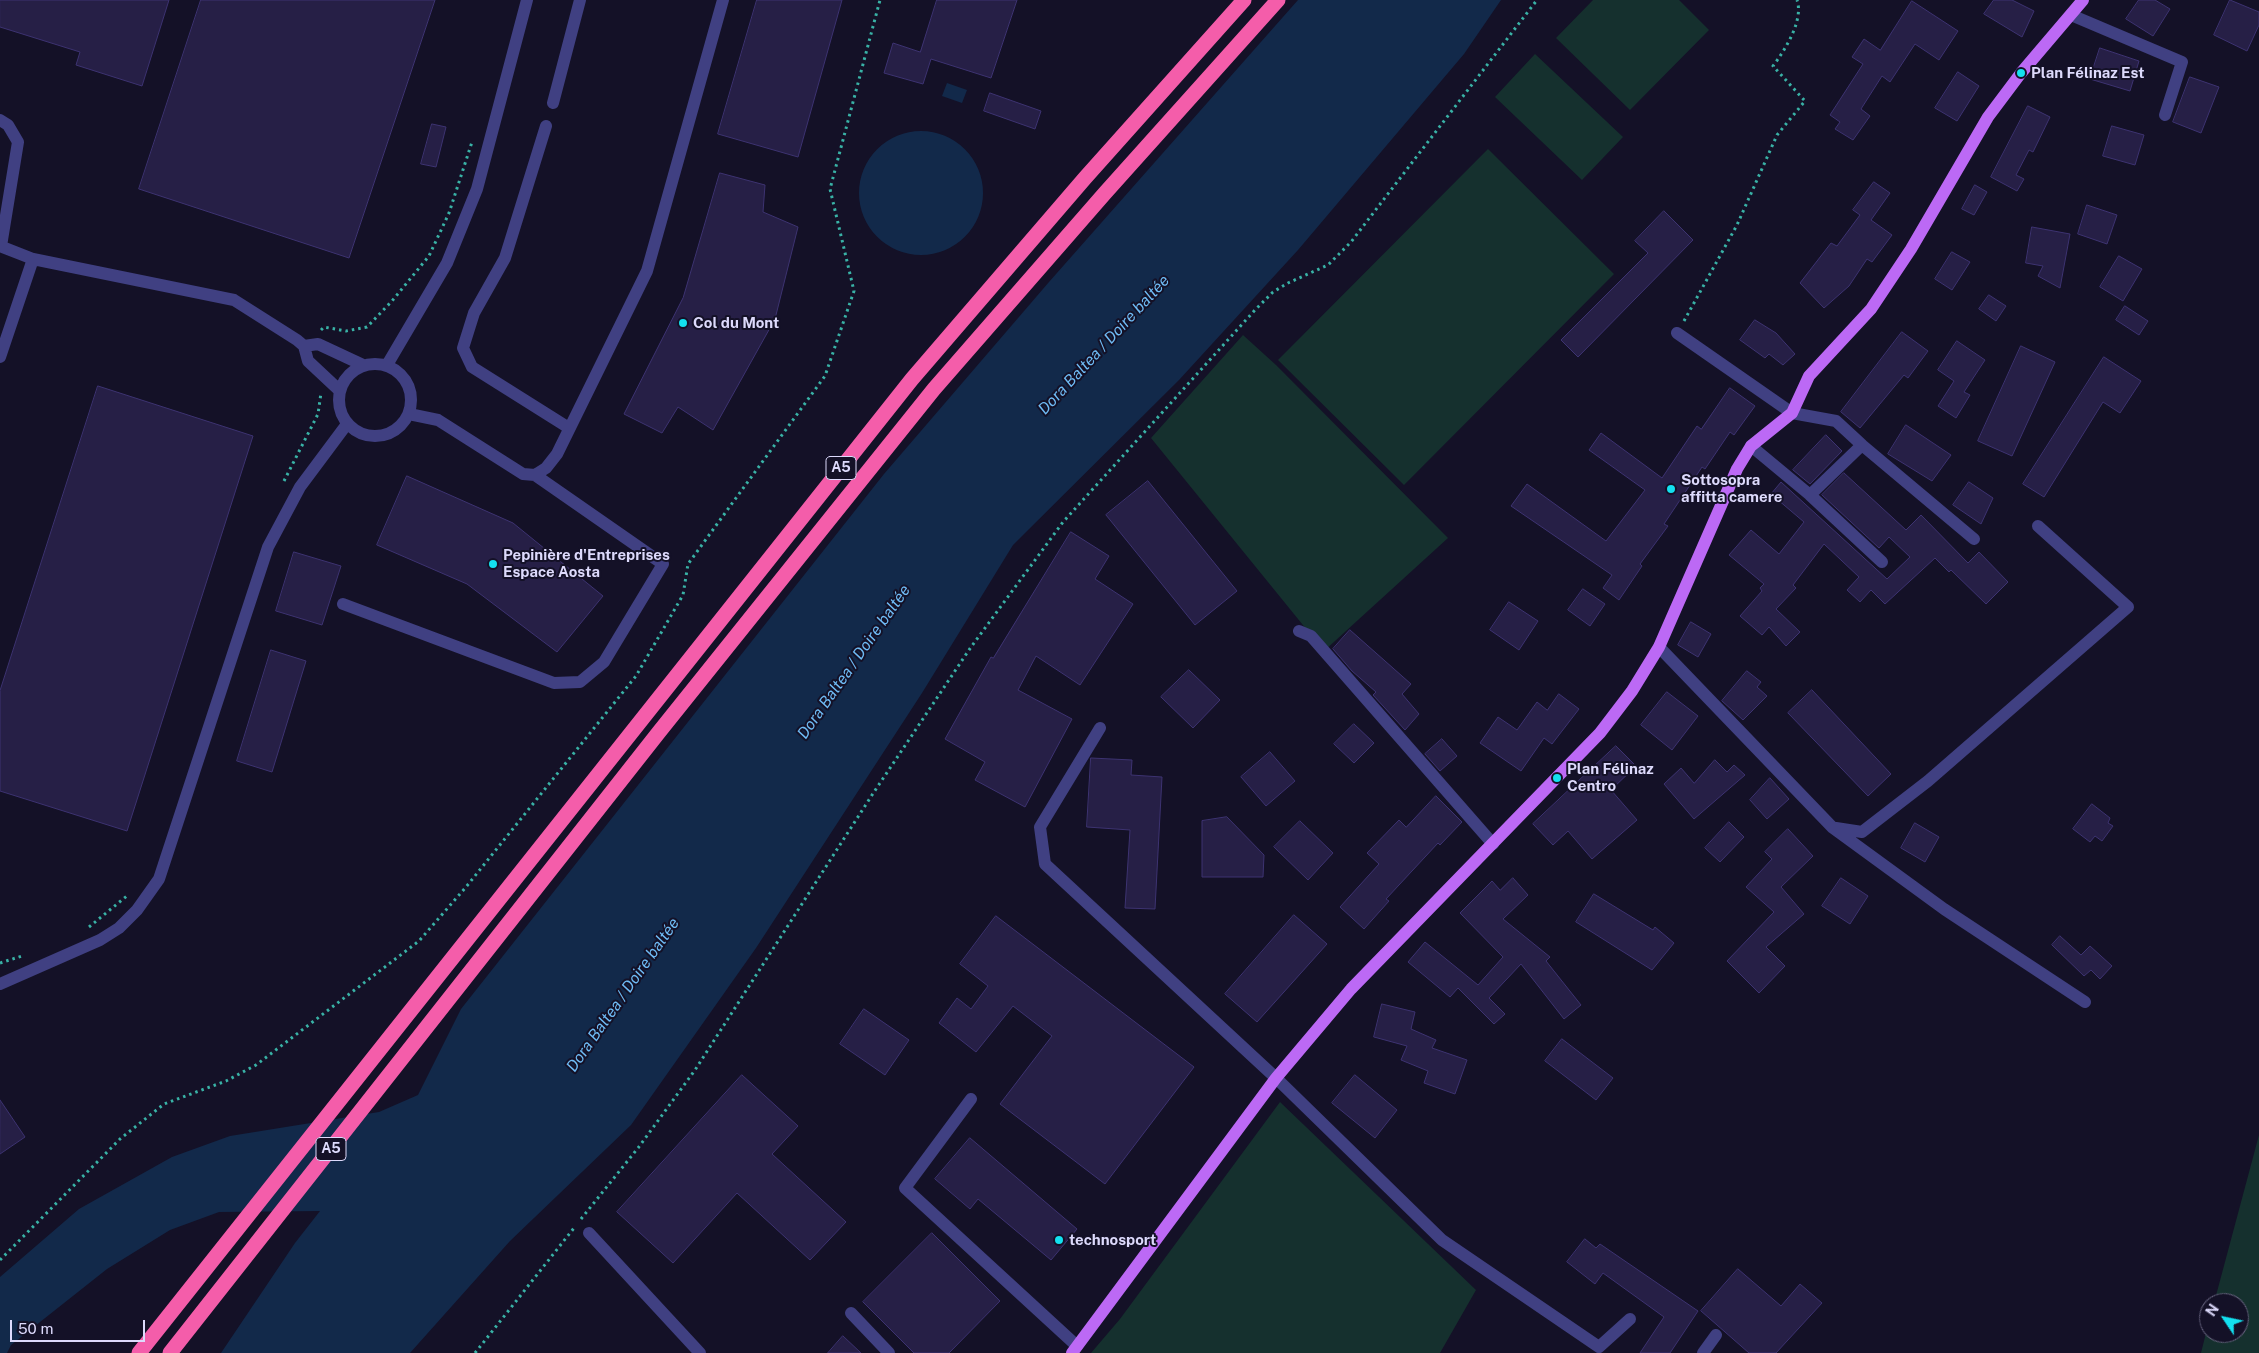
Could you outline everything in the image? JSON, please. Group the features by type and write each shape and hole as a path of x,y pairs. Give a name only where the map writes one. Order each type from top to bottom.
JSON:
{"highway":[{"name":"A5","path":"139,1353 912,379 1085,178 1244,0"},
{"name":"A5","path":"170,1353 665,724 934,389 1105,193 1278,0"}],"main road":[{"path":"1074,1349 1276,1078 1351,989 1600,733 1632,691 1659,647 1737,470 1751,446 1792,413 1810,376 1871,309 1906,256 1988,117 2020,73 2083,0"}],"street":[{"path":"386,365 446,263 477,190 527,0"},
{"path":"553,103 580,0"},
{"path":"535,475 546,468 556,454 647,271 723,0"},
{"path":"2070,15 2182,62 2164,115"},
{"path":"0,120 8,125 18,142 0,246 33,258 234,300 306,345 318,344 363,365"},
{"path":"546,126 505,258 474,313 463,348 472,367 569,428"},
{"path":"0,357 33,258"},
{"path":"1677,333 1792,413 1836,421 1974,539"},
{"path":"306,345 308,360 339,390"},
{"path":"375,363 386,365 397,370 405,379 410,390 412,402 409,414 400,426 388,434 373,436 359,433 347,424 339,408 339,390 352,370 363,365 375,363"},
{"path":"343,604 554,683 580,682 604,662 663,564 535,475 522,474 438,420 409,414"},
{"path":"0,984 100,940 119,928 137,910 159,879 268,547 300,487 347,424"},
{"path":"1810,496 1862,445"},
{"path":"1751,446 1810,496 1882,562"},
{"path":"1833,828 1862,832 1928,781 2128,607 2038,526"},
{"path":"1299,631 1311,636 1493,844"},
{"path":"1659,647 1833,828 1944,909 2085,1002"},
{"path":"1100,728 1040,827 1045,864 1276,1078 1442,1240 1603,1350 1630,1319"},
{"path":"971,1099 905,1188 1074,1349"},
{"path":"590,1234 700,1353"},
{"path":"851,1313 889,1353"},
{"path":"1703,1353 1716,1335"}],"path":[{"path":"475,1353 638,1148 695,1070 874,792 971,647 1063,522 1273,292 1288,283 1328,266 1351,242 1537,0"},
{"path":"1677,333 1737,225 1777,135 1804,101 1773,66 1781,55 1797,21 1797,0"},
{"path":"306,345 324,327 346,331 367,327 392,301 429,256 449,213 473,138"},
{"path":"283,483 318,414 321,393 318,387"},
{"path":"82,933 131,892"},
{"path":"0,963 28,954"}],"green space":[{"path":"1593,0 1679,0 1709,30 1630,110 1556,38"},
{"path":"1535,54 1623,137 1582,180 1495,97"},
{"path":"1488,149 1614,274 1404,485 1278,360"},
{"path":"1243,335 1276,365 1448,538 1324,651 1151,438"},
{"path":"1280,1102 1476,1290 1440,1353 1091,1353 1120,1319"},
{"path":"2259,1135 2259,1353 2201,1353 2204,1343 2249,1343 2249,1293 2217,1293"}],"water":[{"name":"Dora Baltea / Doire baltée","path":"1298,0 1501,0 1464,54 1298,250 1179,380 1013,545 922,693 756,948 631,1125 510,1241 410,1353 221,1353 295,1243 320,1211 219,1212 170,1230 107,1269 11,1345 7,1353 0,1353 0,1277 79,1209 172,1157 230,1136 379,1112 418,1095 461,1009 884,474 1049,282"},
{"path":"947,83 967,90 962,103 942,96"},
{"path":"921,131 945,135 965,149 979,169 983,193 979,217 965,237 945,251 921,255 897,251 877,237 863,217 859,193 863,169 877,149 897,135"}],"building":[{"path":"0,0 169,0 142,86 76,65 80,52 0,27"},
{"path":"201,0 435,0 349,258 139,189"},
{"path":"757,0 842,0 798,157 718,134"},
{"path":"937,0 1017,0 991,78 931,59 923,84 884,73 893,43 920,52"},
{"path":"1994,0 2012,0 2034,11 2022,37 1984,14"},
{"path":"2139,0 2155,0 2170,9 2153,36 2126,19"},
{"path":"2230,0 2259,12 2259,25 2247,51 2214,35"},
{"path":"1912,1 1958,31 1939,60 1915,44 1890,82 1882,76 1861,109 1870,116 1853,140 1835,129 1840,122 1830,115 1863,64 1852,57 1864,39 1880,50"},
{"path":"2100,48 2139,61 2130,91 2090,79"},
{"path":"1958,72 1979,86 1957,121 1935,108"},
{"path":"2190,77 2219,87 2201,133 2173,122"},
{"path":"990,93 1041,111 1035,129 984,111"},
{"path":"2028,106 2050,117 2033,152 2029,150 2016,175 2024,179 2017,191 1991,177"},
{"path":"432,124 446,127 436,167 421,164"},
{"path":"2112,126 2144,135 2135,165 2103,156"},
{"path":"720,173 765,185 763,212 798,227 775,319 713,430 678,407 662,433 624,414 683,298"},
{"path":"1874,182 1890,193 1871,220 1892,235 1872,262 1867,259 1849,286 1824,308 1800,283 1831,243 1837,246 1860,215 1853,210"},
{"path":"1975,185 1987,192 1974,215 1962,209"},
{"path":"2087,205 2117,215 2107,244 2078,234"},
{"path":"1664,211 1693,240 1578,357 1561,340 1648,253 1635,241"},
{"path":"2032,227 2070,234 2060,288 2038,276 2043,266 2026,263"},
{"path":"1952,252 1970,262 1952,290 1935,279"},
{"path":"2119,256 2142,269 2123,301 2100,287"},
{"path":"1989,295 2006,306 1996,321 1979,309"},
{"path":"2125,306 2148,321 2139,335 2116,320"},
{"path":"1755,320 1776,333 1795,354 1783,365 1769,354 1765,358 1740,340"},
{"path":"1902,332 1928,351 1908,378 1904,375 1860,428 1841,412"},
{"path":"1957,341 1985,360 1964,392 1970,395 1956,418 1938,406 1954,381 1938,370"},
{"path":"2021,346 2055,362 2012,456 1978,441"},
{"path":"2104,357 2141,381 2120,413 2103,402 2044,497 2023,484"},
{"path":"98,386 253,436 127,831 0,791 0,691"},
{"path":"1730,388 1755,406 1734,435 1730,432 1705,469 1702,467 1664,524 1668,526 1640,564 1642,566 1619,600 1603,588 1612,575 1511,506 1527,484 1606,541 1645,490 1589,450 1601,433 1662,478 1697,426 1701,429"},
{"path":"1906,425 1951,455 1932,481 1888,454"},
{"path":"1826,435 1842,451 1810,484 1793,470"},
{"path":"1844,473 1906,530 1921,515 1968,563 1979,552 2008,582 1986,604 1951,570 1949,572 1935,558 1885,604 1871,590 1860,602 1847,590 1859,577 1824,544 1793,585 1796,588 1776,609 1800,632 1786,646 1769,627 1762,635 1740,616 1762,591 1760,588 1764,584 1729,555 1751,530 1779,554 1804,522 1771,494 1781,482 1887,579 1910,557 1889,537 1879,548 1822,495"},
{"name":"Pepinière d'Entreprises Espace Aosta","path":"407,476 513,523 603,596 557,652 467,584 377,545"},
{"path":"1148,481 1237,591 1195,625 1106,515"},
{"path":"1969,482 1993,498 1981,524 1953,505"},
{"path":"1071,532 1109,556 1095,579 1133,604 1080,685 1036,656 1018,690 1072,719 1025,807 975,780 985,762 945,739 991,657 993,658"},
{"path":"294,552 341,566 322,625 276,611"},
{"path":"1583,589 1605,604 1590,626 1568,610"},
{"path":"1509,602 1538,621 1519,650 1490,630"},
{"path":"1691,622 1711,634 1698,657 1678,645"},
{"path":"1350,630 1411,684 1402,694 1419,714 1405,730 1373,695 1376,692 1352,671 1333,649"},
{"path":"271,650 306,661 272,772 237,761"},
{"path":"1189,670 1220,700 1193,728 1161,697"},
{"path":"1747,671 1761,682 1757,687 1767,696 1743,720 1722,701"},
{"path":"1812,690 1891,774 1868,796 1788,713"},
{"path":"1667,692 1698,716 1672,750 1641,725"},
{"path":"1559,694 1579,709 1552,744 1544,738 1521,771 1480,743 1498,717 1517,730 1537,702 1547,710"},
{"path":"1354,724 1374,743 1354,763 1334,744"},
{"path":"1442,739 1457,756 1440,771 1425,754"},
{"path":"1616,746 1636,766 1611,790 1637,820 1592,859 1568,831 1553,845 1533,824"},
{"path":"1270,752 1295,781 1266,806 1241,777"},
{"path":"1091,758 1132,760 1131,775 1162,777 1155,909 1125,908 1130,830 1087,827"},
{"path":"1715,760 1727,772 1734,765 1745,775 1694,819 1664,784 1681,768 1694,783"},
{"path":"1770,778 1789,799 1767,819 1750,800"},
{"path":"1436,796 1462,822 1440,845 1438,843 1386,899 1389,901 1364,929 1340,907 1379,864 1367,853 1399,820 1406,827"},
{"path":"2092,804 2110,818 2108,823 2113,826 2102,841 2095,836 2090,842 2073,829"},
{"path":"1227,817 1264,855 1263,877 1202,877 1202,821"},
{"path":"1300,821 1333,853 1308,880 1274,847"},
{"path":"1729,822 1744,837 1720,862 1705,848"},
{"path":"1915,823 1939,837 1925,862 1901,848"},
{"path":"1788,829 1813,856 1781,887 1804,914 1766,947 1785,966 1759,993 1727,961 1774,912 1746,887 1772,859 1765,852"},
{"path":"1513,878 1528,895 1503,919 1550,957 1546,961 1581,1005 1564,1019 1521,964 1489,998 1505,1014 1494,1024 1458,988 1450,997 1408,962 1425,942 1478,985 1503,957 1460,913 1492,881 1500,890"},
{"path":"1841,878 1868,896 1850,924 1822,906"},
{"path":"1594,894 1653,930 1655,927 1674,943 1652,970 1576,922"},
{"path":"1294,915 1327,944 1257,1022 1225,994"},
{"path":"996,916 1194,1067 1105,1184 1000,1104 1052,1036 1013,1006 976,1052 939,1023 957,998 971,1009 988,986 960,964"},
{"path":"2060,936 2081,955 2090,946 2112,966 2100,979 2091,970 2084,976 2052,945"},
{"path":"1382,1004 1415,1012 1411,1029 1436,1040 1432,1048 1467,1060 1455,1094 1424,1083 1428,1071 1401,1060 1407,1046 1374,1037"},
{"path":"864,1009 909,1040 885,1075 840,1044"},
{"path":"1562,1039 1613,1078 1596,1100 1545,1061"},
{"path":"742,1075 798,1126 772,1154 846,1222 810,1260 737,1193 673,1263 617,1212"},
{"path":"1355,1075 1397,1110 1375,1138 1332,1103"},
{"path":"0,1100 25,1137 0,1154"},
{"path":"970,1138 1077,1229 1051,1260 978,1199 970,1209 935,1179"},
{"path":"932,1233 1000,1301 949,1353 914,1353 863,1302"},
{"path":"1585,1239 1596,1248 1600,1244 1698,1311 1670,1353 1640,1353 1664,1317 1603,1273 1595,1284 1567,1262"},
{"path":"1738,1269 1781,1306 1800,1284 1822,1303 1776,1353 1749,1353 1701,1311"},
{"path":"843,1336 861,1353 828,1353"}],"place":[{"name":"Plan Félinaz Est","path":"2021,73"},
{"name":"Col du Mont","path":"683,323"},
{"name":"Sottosopra affitta camere","path":"1671,489"},
{"name":"Pepinière d'Entreprises Espace Aosta","path":"493,564"},
{"name":"Plan Félinaz Centro","path":"1557,778"},
{"name":"technosport","path":"1059,1240"}]}
